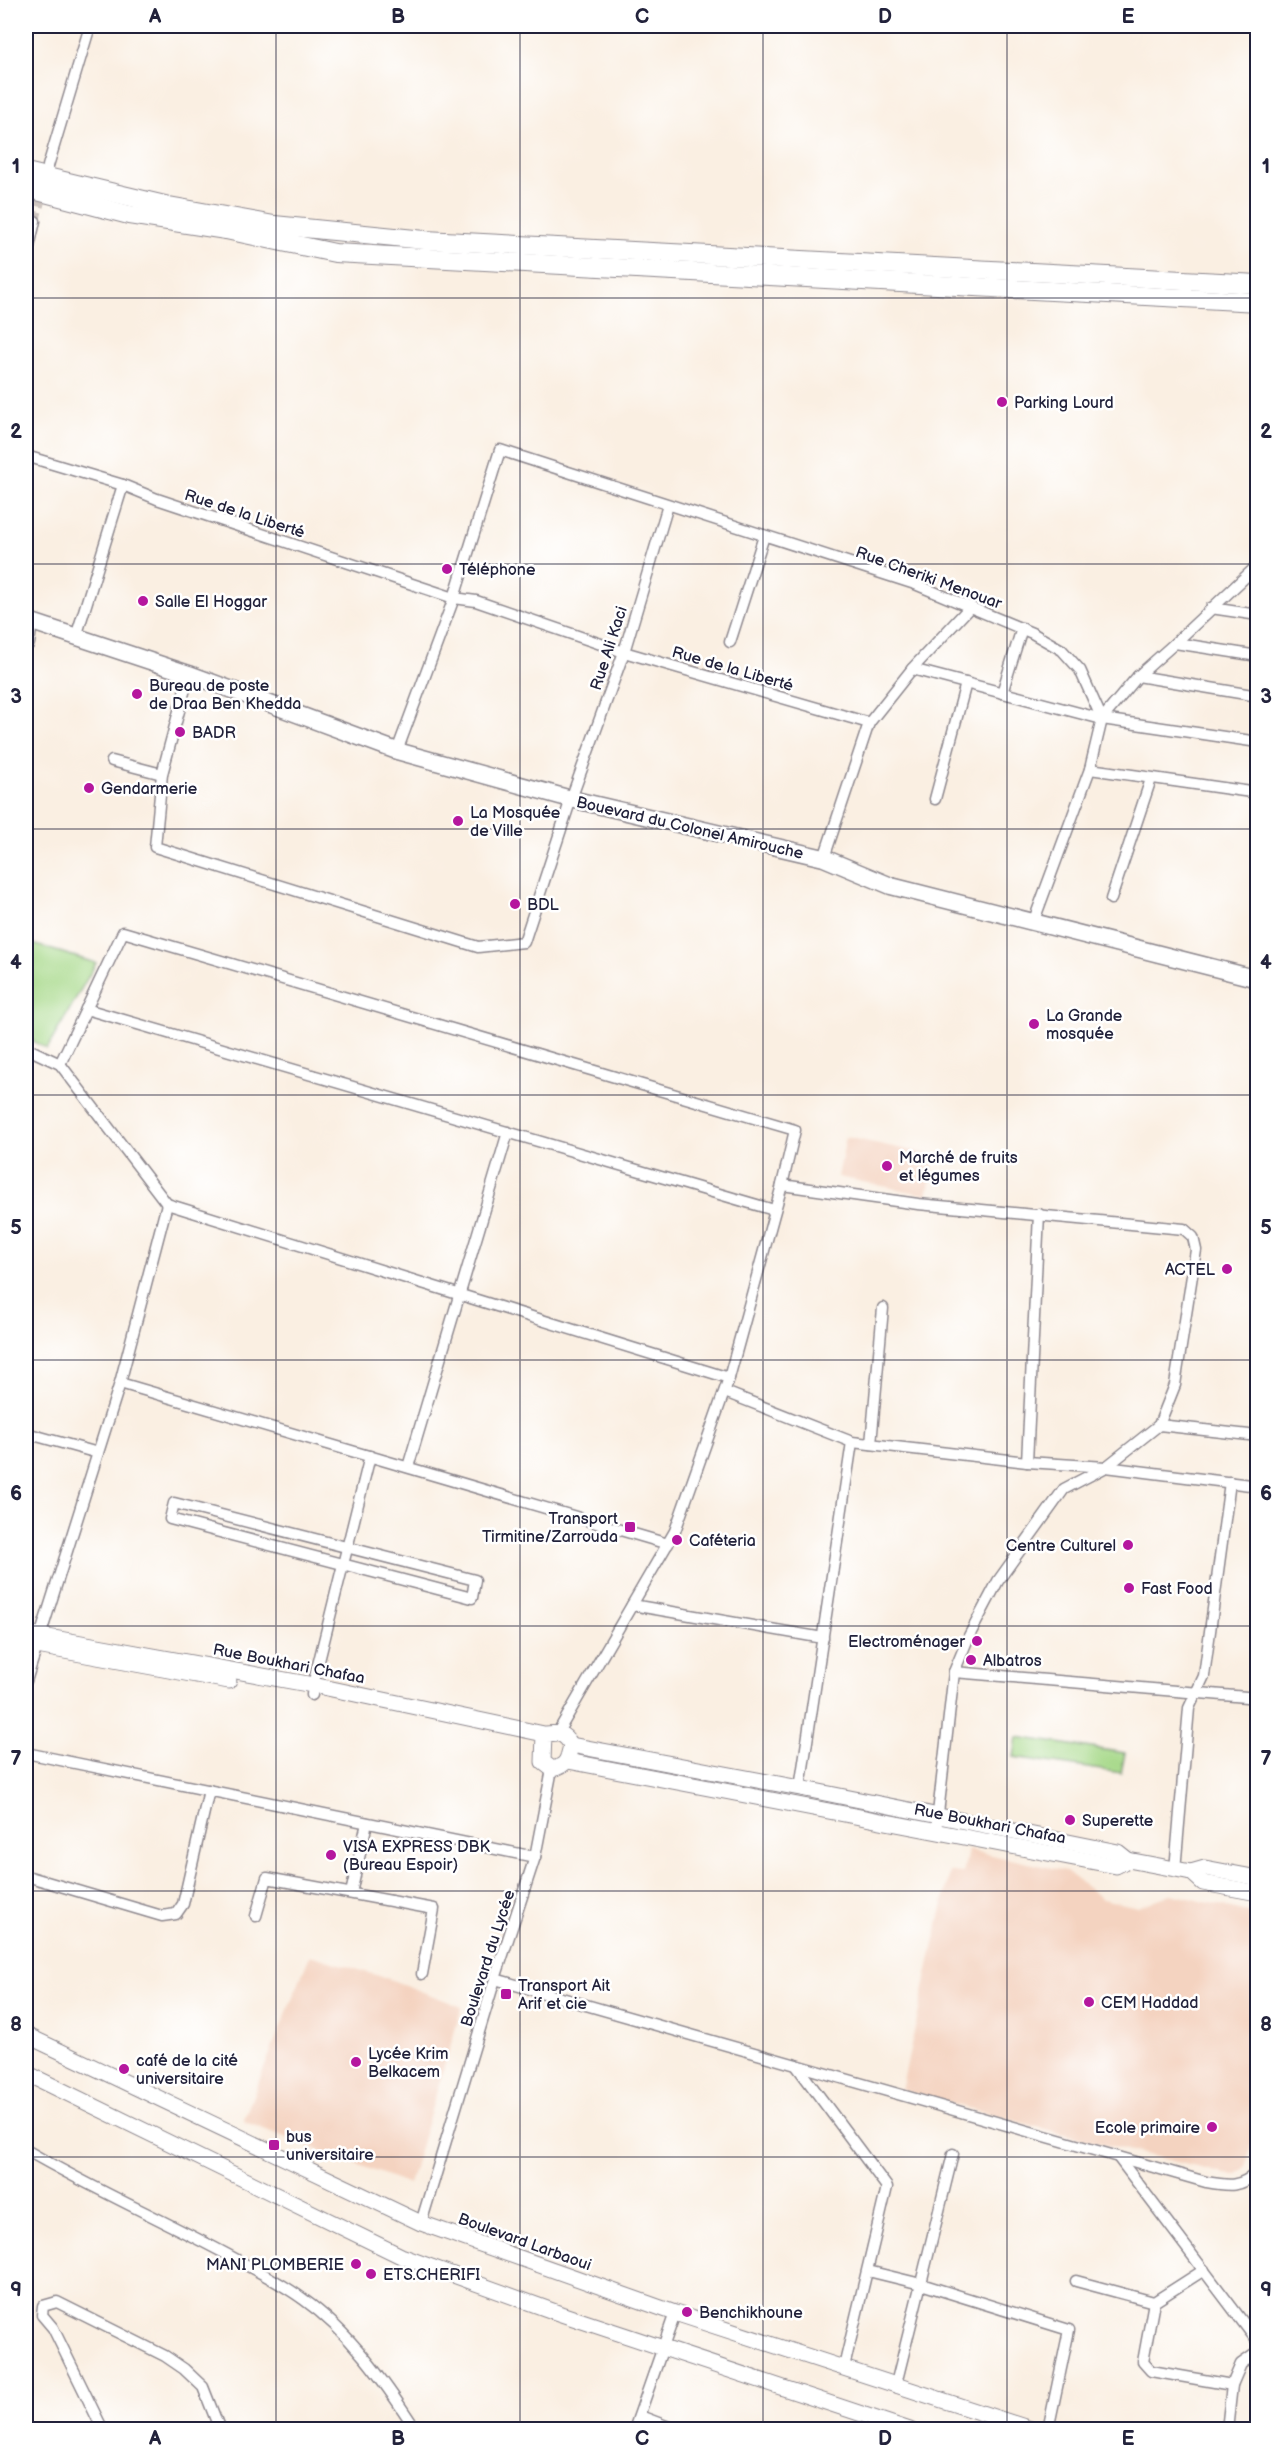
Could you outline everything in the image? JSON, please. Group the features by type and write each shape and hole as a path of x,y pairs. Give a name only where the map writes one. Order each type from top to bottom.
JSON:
{"highway":[{"path":"26,172 169,206 274,225 424,240 1257,285"},
{"path":"26,188 129,215 226,230 335,252 1257,302"}],"main road":[{"name":"Bouevard du Colonel Amirouche","path":"27,620 189,674 397,751 571,799 824,858 891,886 1257,979"},
{"path":"26,643 27,620"},
{"name":"Rue Boukhari Chafaa","path":"32,1640 312,1690 548,1736"},
{"path":"548,1736 567,1737 571,1745 568,1761 561,1767 552,1769 543,1762 548,1736"},
{"name":"Rue Boukhari Chafaa","path":"571,1745 800,1788 1116,1866 1128,1860 1191,1872"},
{"name":"Rue Boukhari Chafaa","path":"568,1761 937,1823"},
{"path":"1191,1872 1205,1868 1257,1878"},
{"path":"1191,1872 1203,1882 1257,1893"},
{"name":"Boulevard Larbaoui","path":"26,2035 421,2223 675,2313 1034,2430"},
{"path":"26,2073 401,2256 561,2314 905,2429"}],"street":[{"path":"48,166 90,26"},
{"path":"26,260 35,221"},
{"name":"Rue Cheriki Menouar","path":"454,598 500,450 915,584 1022,628 1062,650 1080,670 1102,719"},
{"name":"Rue de la Liberté","path":"26,456 123,485 168,503 454,598 476,601 624,652 869,723"},
{"path":"76,637 123,485"},
{"name":"Rue Ali Kaci","path":"162,774 155,847 478,948 524,942 571,799 624,652 668,506"},
{"path":"730,642 764,536"},
{"path":"1034,923 1090,770 1102,719 1138,676 1175,644 1257,565"},
{"path":"397,751 454,598"},
{"path":"824,858 869,723 912,669 970,607"},
{"path":"1211,608 1257,615"},
{"path":"1002,693 1022,628"},
{"path":"1175,644 1257,656"},
{"path":"912,669 1102,719 1257,742"},
{"path":"112,761 162,774 189,674"},
{"path":"1138,676 1257,696"},
{"path":"935,800 966,683"},
{"path":"1090,770 1257,793"},
{"path":"1111,899 1150,779"},
{"path":"60,1064 123,932 795,1130 725,1392 675,1531 632,1605 548,1736"},
{"path":"86,1009 774,1210"},
{"path":"26,1048 60,1064 167,1204 729,1378"},
{"path":"408,1467 508,1132"},
{"path":"782,1185 918,1204 1184,1229 1193,1237 1196,1250 1175,1385 1159,1425 1106,1467 1064,1489 998,1581 969,1636 954,1672 937,1823"},
{"path":"26,1681 32,1640 98,1453 120,1383 167,1204"},
{"path":"1027,1462 1039,1214"},
{"path":"871,1444 883,1308"},
{"path":"120,1383 668,1544"},
{"path":"725,1392 852,1442 1027,1462 1106,1467 1257,1486"},
{"path":"1159,1425 1257,1437"},
{"path":"26,1433 98,1453"},
{"path":"800,1788 852,1442"},
{"path":"312,1690 370,1456"},
{"path":"1175,1869 1189,1708 1204,1676 1230,1482"},
{"path":"174,1503 475,1580 472,1598 343,1564 170,1520 174,1503"},
{"path":"632,1605 823,1638"},
{"path":"954,1672 1257,1698"},
{"path":"26,1753 535,1857"},
{"name":"Boulevard du Lycée","path":"421,2223 495,1979 535,1857 552,1769"},
{"path":"30,1877 162,1916 176,1914 183,1904 209,1790"},
{"path":"351,1893 367,1822"},
{"path":"256,1916 267,1878 434,1909 422,1974"},
{"path":"495,1979 1206,2182 1233,2186 1249,2179 1257,2172"},
{"path":"795,2064 887,2187 844,2367"},
{"path":"26,2150 62,2171 246,2264 304,2300 339,2329 367,2362 416,2430"},
{"path":"896,2384 953,2154"},
{"path":"1118,2157 1257,2342"},
{"path":"868,2271 921,2284 1069,2330 1048,2430"},
{"path":"1076,2281 1154,2302 1204,2271"},
{"path":"103,2430 53,2328 42,2315 43,2306 48,2303 57,2301 89,2316 165,2356 184,2369 203,2387 221,2427"},
{"path":"1154,2302 1143,2362 1151,2371 1232,2385"},
{"path":"634,2430 675,2313"},
{"path":"1227,2430 1232,2385 1241,2364 1257,2352"},
{"path":"640,2416 677,2430"}],"shaded area":[{"name":"Marché de fruits et légumes","path":"846,1137 936,1156 927,1195 838,1177"},
{"name":"CEM Haddad","path":"968,1850 1066,1871 1102,1899 1138,1907 1171,1894 1257,1914 1257,2119 1246,2168 1237,2175 1225,2174 1078,2138 901,2090 950,1872 963,1873"},
{"name":"Lycée Krim Belkacem","path":"310,1955 392,1980 462,2007 409,2184 245,2122 244,2118"}],"green space":[{"path":"26,942 96,963 47,1049 26,1037"},
{"path":"1017,1737 1125,1753 1121,1773 1014,1757"}],"tunnel":[{"path":"35,221 43,189"}],"place":[{"name":"Parking Lourd","path":"1002,402"},
{"name":"Téléphone","path":"447,569"},
{"name":"Salle El Hoggar","path":"143,601"},
{"name":"Bureau de poste de Draa Ben Khedda","path":"137,694"},
{"name":"BADR","path":"180,732"},
{"name":"Gendarmerie","path":"89,788"},
{"name":"La Mosquée de Ville","path":"458,821"},
{"name":"BDL","path":"515,904"},
{"name":"La Grande mosquée","path":"1034,1024"},
{"name":"Marché de fruits et légumes","path":"887,1166"},
{"name":"ACTEL","path":"1227,1269"},
{"name":"Transport Tirmitine/Zarrouda","path":"630,1527"},
{"name":"Caféteria","path":"677,1540"},
{"name":"Centre Culturel","path":"1128,1545"},
{"name":"Fast Food","path":"1129,1588"},
{"name":"Electroménager","path":"977,1641"},
{"name":"Albatros","path":"971,1660"},
{"name":"Superette","path":"1070,1820"},
{"name":"VISA EXPRESS DBK (Bureau Espoir)","path":"331,1855"},
{"name":"Transport Ait Arif et cie","path":"506,1994"},
{"name":"CEM Haddad","path":"1089,2002"},
{"name":"Lycée Krim Belkacem","path":"356,2062"},
{"name":"café de la cité universitaire","path":"124,2069"},
{"name":"Ecole primaire","path":"1212,2127"},
{"name":"bus universitaire","path":"274,2145"},
{"name":"MANI PLOMBERIE","path":"356,2264"},
{"name":"ETS.CHERIFI","path":"371,2274"},
{"name":"Benchikhoune","path":"687,2312"}]}
